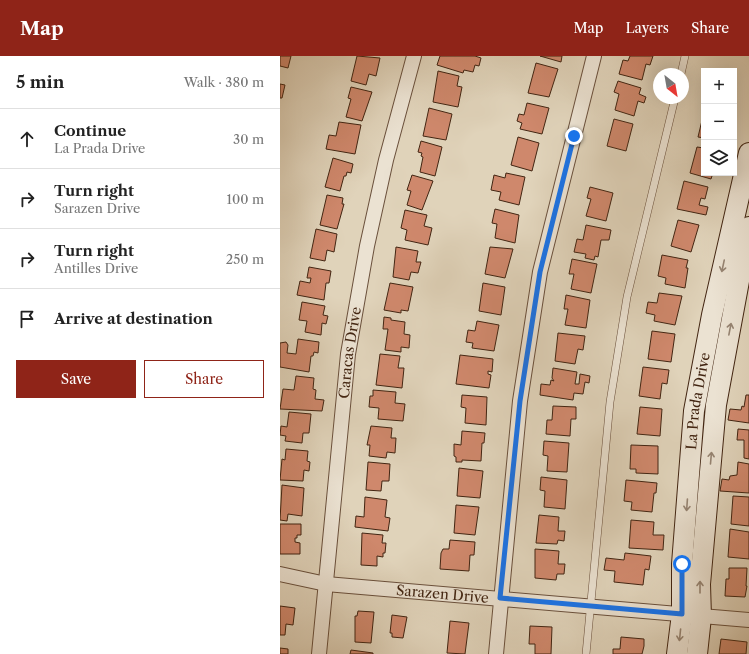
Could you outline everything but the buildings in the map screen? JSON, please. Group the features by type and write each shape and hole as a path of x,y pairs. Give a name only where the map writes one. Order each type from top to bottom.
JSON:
{"main road":[{"name":"La Prada Drive","path":"678,654 700,584 716,405 743,229 749,153"},
{"name":"La Prada Drive","path":"691,616 697,654"}],"street":[{"name":"Caracas Drive","path":"319,654 348,354 367,246 386,160 414,56"},
{"path":"496,654 500,598 520,401 540,272 594,56"},
{"name":"Sarazen Drive","path":"280,574 326,584 749,620"}],"lane":[{"path":"682,68 685,56"},
{"path":"586,654 610,402 628,297 674,104"}],"route":[{"path":"574,136 540,272 520,401 500,598 682,614 682,564"}]}
